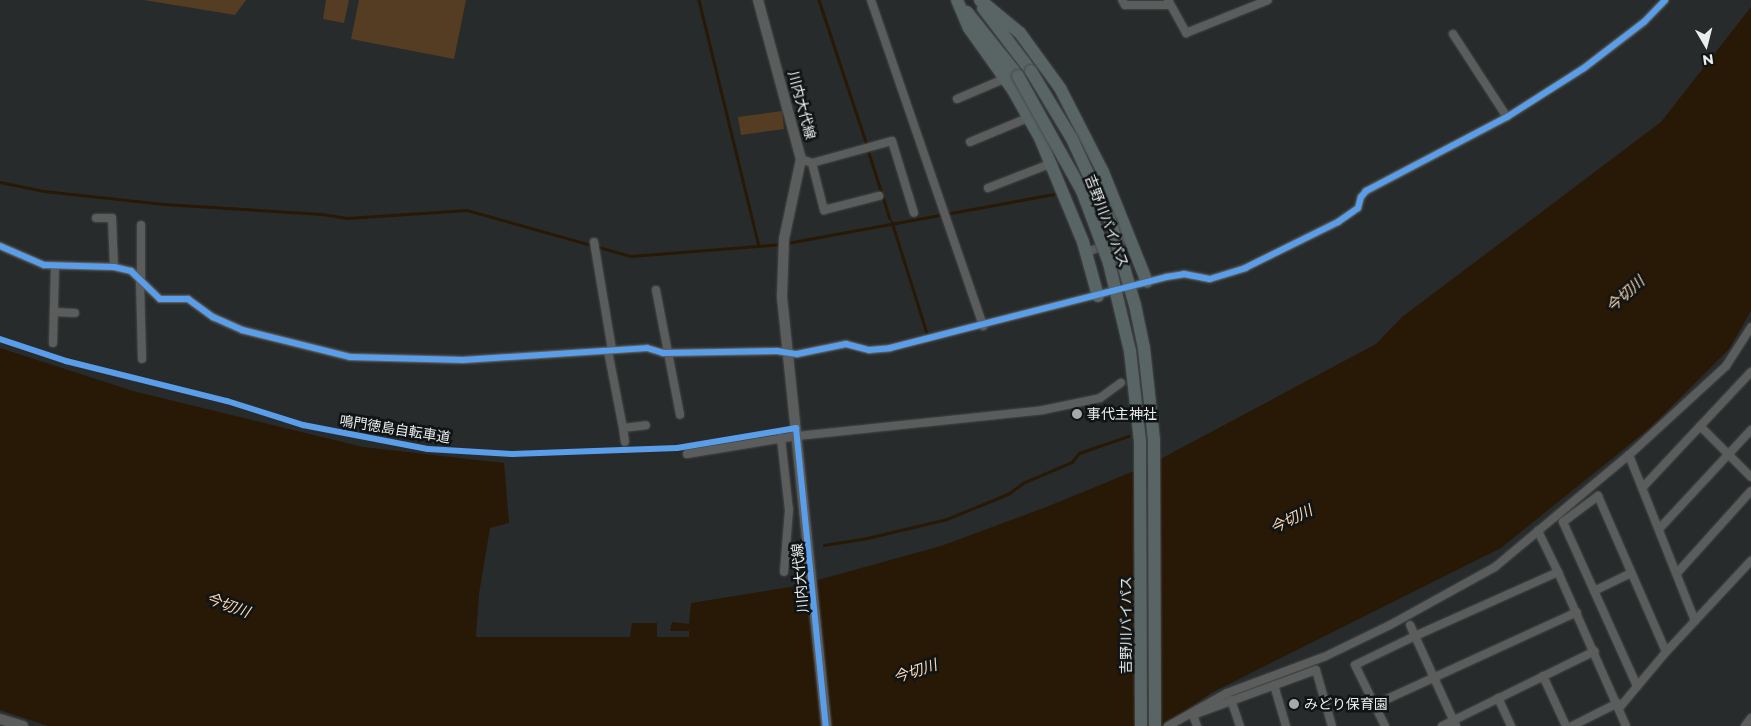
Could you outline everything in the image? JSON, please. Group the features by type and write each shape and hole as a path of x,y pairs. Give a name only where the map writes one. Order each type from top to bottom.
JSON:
{"highway":[{"name":"吉野川バイパス","path":"957,0 1018,76 1082,191 1109,263 1130,351 1140,441 1141,726"},
{"path":"957,0 969,28 1030,117 1052,163 1087,252 1098,296"},
{"name":"吉野川バイパス","path":"979,0 1031,71 1072,139 1111,223 1135,305 1144,348 1154,440 1156,726"},
{"path":"979,0 1020,33 1060,88 1103,172 1147,282"}],"main road":[{"name":"川内大代線","path":"758,0 801,159 784,242 782,297 812,571 826,726"},
{"path":"0,719 23,726"}],"street":[{"path":"871,0 983,326"},
{"path":"1122,0 1125,5 1169,2 1186,33 1268,0"},
{"path":"0,246 32,260 55,266 114,268 131,271 140,279 144,287 160,299 188,299 213,317 242,330 350,357 463,360 647,348 669,353 787,352 797,354 846,344 869,350 890,348 983,326 1147,282 1184,274 1210,279 1245,268 1338,222 1358,208 1360,197 1366,191 1507,117 1612,48 1665,0"},
{"path":"1453,34 1507,117"},
{"path":"957,99 1004,78"},
{"path":"970,142 1030,117"},
{"path":"801,159 812,163 892,141 914,213"},
{"path":"812,163 824,210 879,196"},
{"path":"988,188 1052,163"},
{"path":"96,218 112,218 114,268"},
{"path":"141,225 142,359"},
{"path":"1087,252 1130,238"},
{"path":"594,242 625,442"},
{"path":"53,343 55,266"},
{"path":"656,290 680,415"},
{"path":"54,312 75,313"},
{"path":"1168,726 1227,693 1324,658 1390,625 1494,567 1629,455 1726,366 1751,327"},
{"path":"1643,487 1751,372"},
{"path":"687,454 797,436 1043,410 1100,398 1121,383"},
{"path":"622,428 646,424"},
{"path":"1700,426 1751,477"},
{"path":"1660,528 1729,456 1751,430"},
{"path":"781,438 789,510 784,572"},
{"path":"1629,455 1678,572 1695,621"},
{"path":"1678,572 1751,491"},
{"path":"1637,686 1563,522 1598,496 1666,652"},
{"path":"1538,531 1595,651 1619,705 1626,726"},
{"path":"1572,726 1619,705 1751,561"},
{"path":"1385,726 1355,665 1558,572"},
{"path":"1594,591 1631,573"},
{"path":"1374,705 1435,680 1577,612"},
{"path":"1410,625 1454,723"},
{"path":"1442,726 1454,723 1498,698 1595,651"},
{"path":"1196,726 1193,715 1316,670 1332,726"},
{"path":"1543,676 1566,726"},
{"path":"1274,685 1286,726"},
{"path":"1498,698 1511,726"},
{"path":"1231,700 1240,726"},
{"path":"1745,726 1751,718"}],"shaded area":[{"path":"144,0 246,0 235,15"},
{"path":"326,0 349,0 344,23 323,19"},
{"path":"359,0 466,0 454,59 351,39"},
{"path":"782,111 784,129 741,135 738,117"}],"water":[{"name":"今切川","path":"1751,7 1751,311 1729,349 1651,427 1501,548 1211,693 1163,726 48,726 0,710 0,348 133,391 363,447 504,463 509,523 490,528 479,594 476,637 630,637 632,623 657,623 657,637 689,637 689,631 670,631 672,622 689,624 691,603 796,586 941,546 1049,506 1151,464 1376,344 1402,317 1661,122"}],"waterway":[{"path":"699,0 759,246"},
{"path":"819,0 867,145"},
{"path":"869,153 890,219"},
{"path":"0,182 44,191 164,204 322,214 347,218 467,210 631,256 782,244"},
{"path":"787,243 1054,194"},
{"path":"892,222 927,333"},
{"path":"824,545 863,539 947,519 1008,494 1023,483 1072,462 1079,453 1128,436"}],"cycle path":[{"path":"0,246 44,265 114,267 131,271 160,299 188,299 213,317 242,330 350,357 463,360 647,348 663,353 777,351 797,354 846,344 869,350 890,348 1166,277 1184,274 1210,279 1245,268 1338,222 1358,208 1361,197 1366,191 1507,117 1584,68 1644,22 1665,0"},
{"name":"鳴門徳島自転車道","path":"0,339 66,361 227,401 303,425 428,449 512,454 677,448 796,428 826,726"}],"place":[{"name":"事代主神社","path":"1077,414"},
{"name":"みどり保育園","path":"1294,704"}]}
